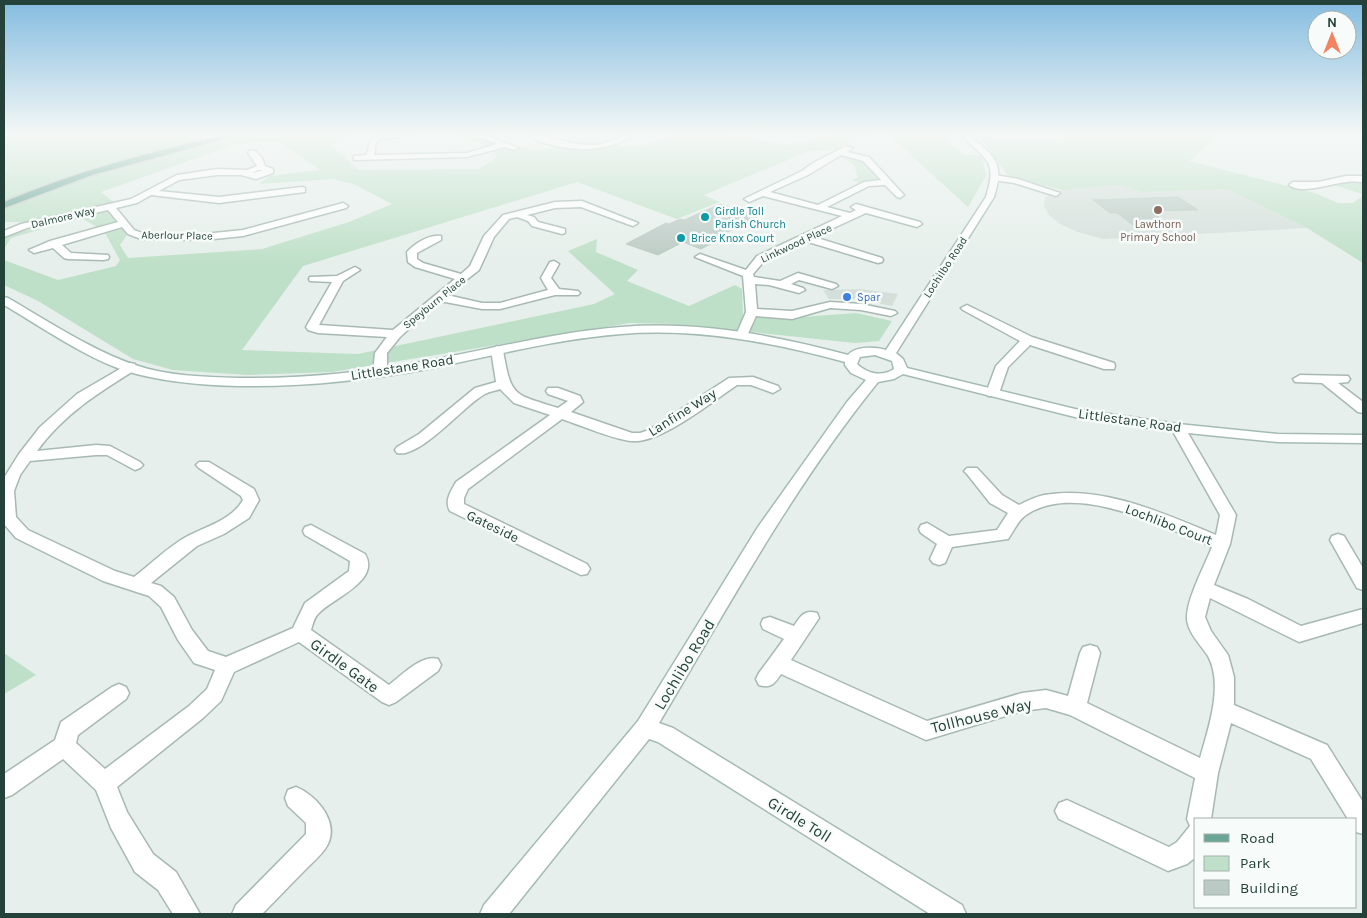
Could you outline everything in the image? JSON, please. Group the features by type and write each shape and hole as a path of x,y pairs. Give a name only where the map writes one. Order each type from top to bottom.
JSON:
{"main road":[{"path":"4,205 77,178"}],"street":[{"name":"Dalmore Way","path":"4,234 24,226 134,201 178,178"},
{"path":"750,199 792,178"},
{"path":"882,178 900,195"},
{"path":"996,178 1015,181 1056,193"},
{"name":"Lochilbo Road","path":"889,354 990,197 996,178"},
{"path":"1293,185 1318,185 1346,179 1363,179"},
{"name":"Linkwood Place","path":"820,207 867,184 886,182"},
{"path":"152,193 219,200 302,190"},
{"name":"Linkwood Place","path":"762,193 820,207 852,211 866,209 917,224"},
{"name":"Speyburn Place","path":"380,374 381,353 396,334 475,268 489,236 500,222 517,214 555,205 582,204 633,223"},
{"name":"Aberlour Place","path":"110,206 131,232 141,236 204,237 243,233 343,206"},
{"name":"Linkwood Place","path":"748,277 761,258 806,238 852,211"},
{"path":"517,214 531,219 535,224 563,233"},
{"path":"34,250 124,223"},
{"name":"Dalmore Way","path":"4,227 24,226"},
{"path":"437,238 408,252 412,260 419,265 464,278"},
{"path":"806,238 878,260"},
{"path":"54,244 68,256 104,257"},
{"path":"700,258 748,277 782,284 799,290"},
{"path":"554,264 546,278 555,292"},
{"path":"355,270 340,279 312,327 396,334"},
{"path":"782,284 798,276 832,286"},
{"path":"742,335 752,312 748,277"},
{"path":"314,279 340,279"},
{"path":"438,297 482,306 500,306 555,292 574,293"},
{"name":"Littlestane Road","path":"4,300 88,348 130,368 212,382 259,383 380,374 588,334 652,329 703,329 853,357"},
{"path":"752,312 792,316 830,305 861,307 891,312"},
{"path":"967,308 1028,340 1109,366"},
{"path":"993,393 1002,366 1028,340"},
{"path":"402,450 424,438 480,391 503,384 497,350"},
{"path":"875,351 889,354 900,362 901,370 894,375 875,378 855,370 853,357 875,351"},
{"path":"104,783 196,712 214,695 227,666 201,657 185,635 168,602 155,591 109,576 22,534 6,519 6,491 13,474 45,430 66,410 100,384 130,368"},
{"name":"Littlestane Road","path":"901,370 1075,413 1178,428 1278,438 1363,439"},
{"path":"856,400 861,374"},
{"name":"Lochlibo Road","path":"494,914 645,728 764,531 856,400 875,378"},
{"path":"1300,379 1343,379"},
{"path":"1325,379 1363,410"},
{"name":"Lanfine Way","path":"503,384 509,394 519,400 631,437 641,437 654,433 734,381 753,381 773,389"},
{"path":"553,391 575,399 576,402 561,413"},
{"name":"Gateside","path":"561,413 462,486 456,498 456,507 581,569"},
{"path":"1178,428 1228,515 1222,544 1204,588 1196,617 1203,635 1218,655 1224,677 1224,710 1207,773 1199,818"},
{"path":"24,457 96,450 110,451 135,464"},
{"path":"138,584 191,542 218,530 243,514 251,500 248,493 204,465"},
{"path":"972,471 996,499 1018,512"},
{"name":"Lochlibo Court","path":"946,542 1002,535 1018,512 1036,502 1072,498 1105,502 1140,511 1222,544"},
{"path":"927,529 946,542 939,559"},
{"path":"300,633 311,608 357,575 361,565 359,558 311,531"},
{"path":"1338,540 1363,583"},
{"path":"1204,588 1242,604 1299,634 1363,616"},
{"name":"Tollhouse Way","path":"810,618 772,671 926,731 1022,702 1046,699 1075,707 1207,773"},
{"path":"770,624 797,636"},
{"name":"Girdle Gate","path":"227,666 300,633 389,696 431,665"},
{"path":"1075,707 1090,653"},
{"path":"4,787 64,746 69,729 119,693"},
{"path":"1224,710 1319,752 1363,823"},
{"name":"Girdle Toll","path":"645,728 664,735 953,914"},
{"path":"64,746 104,783 119,820 144,864 167,881 187,914"},
{"path":"245,914 317,840 318,817 296,798"},
{"path":"1067,811 1168,859 1180,856 1188,849 1194,838"}],"shaded area":[{"name":"Lawthorn Primary School","path":"1120,185 1142,192 1227,189 1307,228 1103,239 1078,232 1060,224 1049,215 1044,206 1045,197 1062,190"},
{"path":"860,289 898,294 892,306 856,299 829,299 823,290"}],"green space":[{"path":"4,178 71,178 59,182 4,202"},
{"path":"81,178 141,178 101,192 115,203 32,222 4,222 4,210 6,207"},
{"path":"267,178 745,178 704,195 719,202 677,219 577,182 303,266 242,350 358,354 594,304 615,294 568,251 597,239 596,252 638,270 627,281 689,306 735,285 742,289 743,315 788,318 856,313 892,321 879,341 855,343 676,324 630,323 332,372 248,375 173,370 133,359 38,301 4,285 4,260 58,280 116,266 120,260 104,231 81,218 11,238 4,249 4,239 9,235 106,209 127,232 120,245 128,258 262,249 349,222 392,204 356,185 333,179 259,184"},
{"path":"858,178 878,178 877,181 860,183 852,180"},
{"path":"936,178 985,178 968,207"},
{"path":"1015,178 1255,178 1315,193 1338,203 1353,203 1362,194 1328,183 1346,179 1363,179 1363,263 1307,228 1227,189 1142,192 1120,185 1062,190"},
{"path":"4,653 36,675 4,694"}],"building":[{"name":"Lawthorn Primary School","path":"1178,197 1198,210 1150,211 1171,226 1140,228 1137,228 1117,213 1110,213 1093,200"},
{"path":"720,204 759,216 722,235 725,236 701,249 683,242 658,255 626,244 666,223 669,224 680,219 684,220"}],"place":[{"name":"Lawthorn Primary School","path":"1158,210"},
{"name":"Girdle Toll Parish Church","path":"705,217"},
{"name":"Brice Knox Court","path":"681,238"},
{"name":"Spar","path":"847,297"}]}
